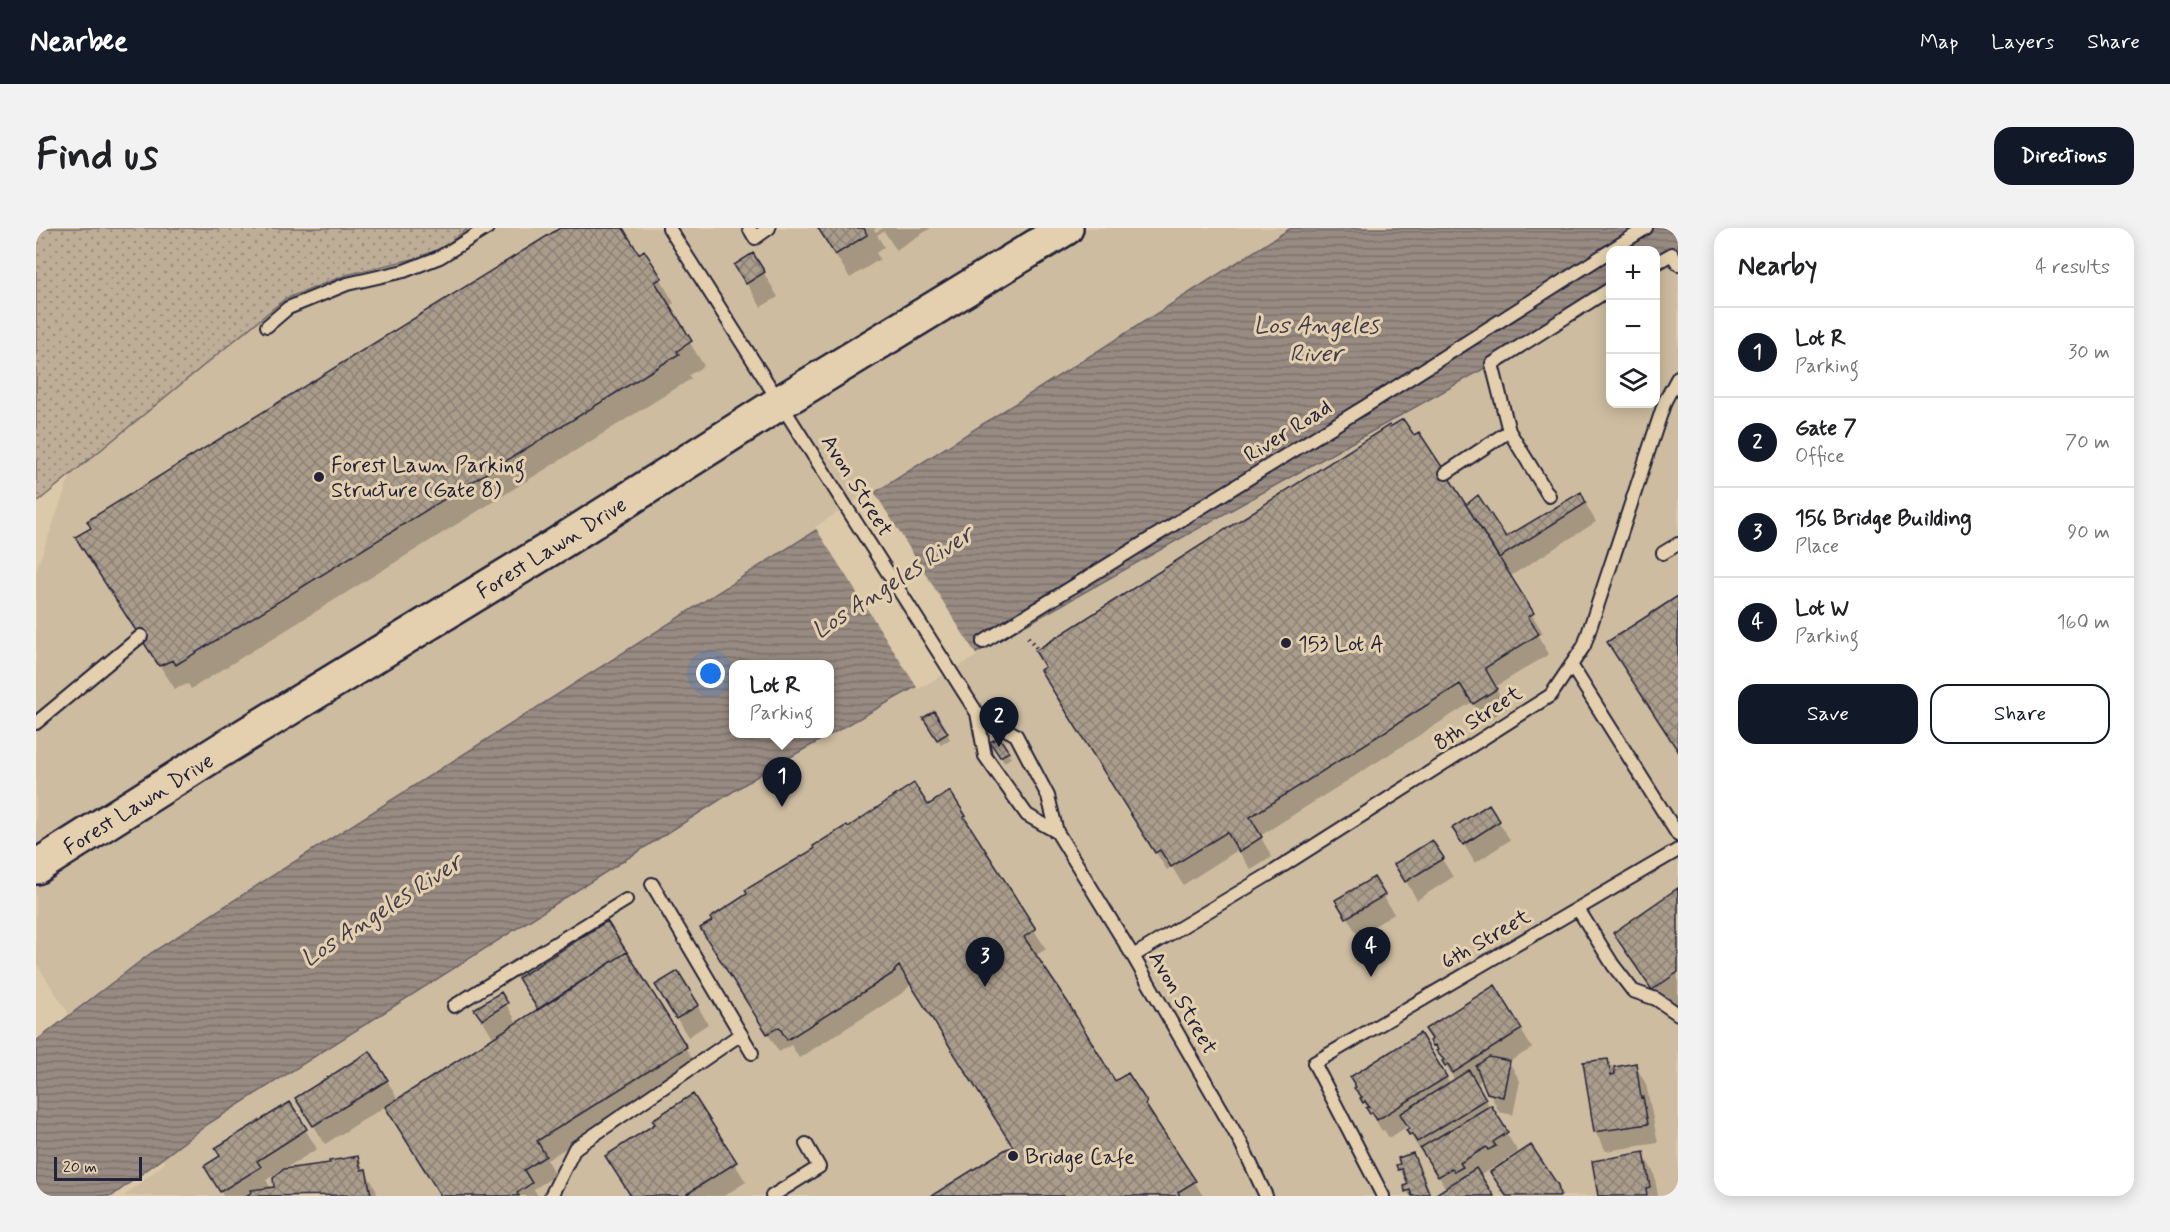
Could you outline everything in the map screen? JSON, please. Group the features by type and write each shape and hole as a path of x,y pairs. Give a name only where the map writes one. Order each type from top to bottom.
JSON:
{"street":[{"name":"Forest Lawn Drive","path":"36,867 221,750 553,547 781,402 1066,228"}],"lane":[{"path":"267,326 288,308 346,284 404,271 422,264 487,228"},
{"name":"Avon Street","path":"669,228 977,712 985,756 1027,815 1057,832"},
{"path":"749,228 755,238 769,228"},
{"name":"River Road","path":"1619,246 1646,228"},
{"name":"River Road","path":"983,642 1355,413 1606,254"},
{"path":"1660,262 1676,256"},
{"path":"1549,496 1509,431 1492,364 1606,292"},
{"name":"8th Street","path":"1133,956 1273,872 1551,695 1584,646 1665,401 1678,377"},
{"path":"1446,473 1509,431"},
{"path":"1663,554 1678,544"},
{"path":"36,723 141,636"},
{"path":"1571,665 1678,835"},
{"name":"Avon Street","path":"977,712 1016,735 1047,796 1057,832 1133,956 1241,1143 1266,1196"},
{"name":"6th Street","path":"1383,1196 1314,1063 1678,850"},
{"path":"652,884 752,1053"},
{"path":"454,1006 626,900"},
{"path":"1578,909 1613,965 1633,991 1656,999 1678,1014"},
{"path":"551,1196 575,1148 741,1034"},
{"path":"772,1196 819,1167 806,1144"}],"shaded area":[{"path":"36,228 468,228 445,246 421,257 346,275 285,299 36,503"},
{"path":"335,228 1678,228 1678,1196 124,1196 165,1163 36,963 36,571 103,384"}],"water":[{"name":"Los Angeles River","path":"1291,228 1678,228 1678,260 1660,270 1660,246 1606,246 1606,300 834,732 834,660 729,660 729,738 824,738 767,770 208,1124 112,1196 36,1196 36,1041 151,953"}],"pier":[{"path":"873,490 977,656 918,689 815,527"}],"building":[{"name":"Forest Lawn Parking Structure (Gate 8)","path":"560,228 623,228 639,254 644,250 662,278 655,282 692,341 677,351 679,354 176,665 173,660 159,666 75,537 91,528 87,521"},
{"path":"818,228 864,228 867,235 835,255"},
{"path":"753,253 765,272 746,284 734,265"},
{"name":"153 Lot A","path":"1403,419 1414,435 1419,432 1446,473 1534,613 1528,617 1539,634 1485,668 1497,689 1473,704 1460,684 1250,817 1262,837 1239,852 1227,832 1171,867 1160,850 1155,853 1040,670 1045,667 1035,651 1389,425 1390,427"},
{"path":"1581,492 1586,503 1499,558 1466,505 1478,495 1506,537"},
{"path":"1678,596 1678,751 1607,642"},
{"path":"934,711 948,733 937,740 923,718"},
{"path":"999,737 1009,752 1000,757 990,742"},
{"path":"914,783 928,805 950,791 966,816 964,817 1036,929 1024,937 1067,1001 1115,1081 1128,1073 1147,1102 1145,1104 1196,1181 1178,1192 1180,1196 931,1196 1006,1149 1013,1147 899,966 895,972 787,1040 779,1027 767,1034 700,928 712,921 710,918 747,894 745,890 814,849 813,846 847,825 848,827"},
{"path":"1489,804 1500,821 1463,845 1452,828"},
{"path":"1432,840 1444,858 1405,882 1394,864"},
{"path":"1374,877 1385,895 1346,918 1335,900"},
{"path":"1678,888 1678,972 1652,990 1613,933"},
{"path":"607,921 627,952 538,1010 518,978"},
{"path":"627,952 687,1047 537,1141 546,1156 524,1170 532,1183 517,1193 519,1196 441,1196 385,1107"},
{"path":"678,971 699,1005 676,1019 655,985"},
{"path":"1495,985 1522,1029 1453,1073 1448,1064 1445,1066 1442,1061 1444,1060 1436,1051 1438,1050 1435,1045 1433,1046 1430,1041 1432,1039 1425,1029"},
{"path":"501,992 508,1003 482,1020 474,1009"},
{"path":"1420,1033 1447,1077 1377,1120 1366,1108 1369,1107 1365,1101 1363,1103 1350,1077"},
{"path":"370,1051 388,1080 313,1126 295,1098"},
{"path":"1489,1057 1510,1061 1503,1097 1487,1093 1476,1066"},
{"path":"1608,1059 1611,1075 1615,1074 1614,1067 1636,1063 1641,1098 1643,1097 1648,1124 1594,1132 1583,1062"},
{"path":"1469,1070 1486,1099 1417,1142 1412,1134 1409,1135 1406,1130 1409,1128 1400,1114"},
{"path":"693,1094 737,1162 687,1194 689,1196 631,1196 605,1156 655,1124 652,1120"},
{"path":"290,1102 307,1129 257,1161 261,1167 220,1192 204,1166 220,1156 215,1148"},
{"path":"1491,1105 1508,1132 1493,1142 1496,1146 1488,1150 1486,1147 1460,1163 1463,1167 1454,1172 1452,1168 1438,1177 1420,1148"},
{"path":"1531,1145 1558,1185 1560,1196 1506,1196 1490,1172"},
{"path":"1644,1152 1650,1187 1646,1188 1647,1196 1598,1196 1592,1161"},
{"path":"1413,1153 1429,1193 1421,1196 1412,1196 1410,1190 1405,1192 1404,1186 1408,1184 1402,1169 1398,1170 1396,1165 1400,1164 1398,1158"},
{"path":"358,1156 361,1170 366,1169 371,1195 246,1196 252,1192 251,1190 274,1187 273,1178 284,1169 330,1163 329,1161"},
{"path":"1476,1168 1494,1196 1433,1196"}],"place":[{"name":"Forest Lawn Parking Structure (Gate 8)","path":"319,477"},
{"name":"153 Lot A","path":"1286,643"},
{"name":"Gate 7","path":"999,747"},
{"name":"Lot R","path":"782,807"},
{"name":"Lot W","path":"1371,977"},
{"name":"156 Bridge Building","path":"985,987"},
{"name":"Bridge Cafe","path":"1013,1156"}]}
